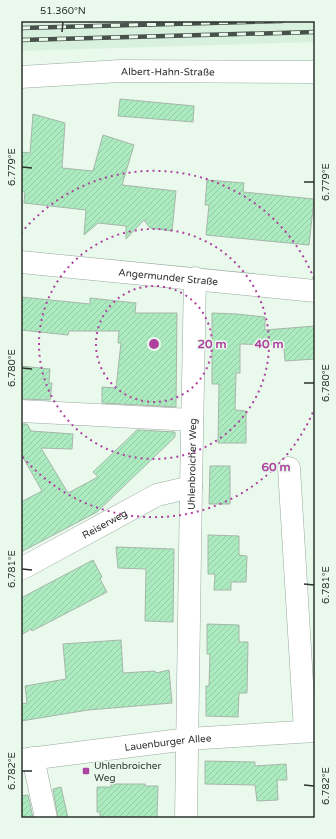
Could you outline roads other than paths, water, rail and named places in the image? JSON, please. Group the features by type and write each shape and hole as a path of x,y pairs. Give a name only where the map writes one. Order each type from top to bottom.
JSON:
{"street":[{"name":"Albert-Hahn-Straße","path":"21,77 120,70 315,72"},
{"name":"Angermunder Straße","path":"21,262 195,278 315,292"},
{"name":"Uhlenbroicher Weg","path":"186,818 195,278"},
{"path":"21,411 192,420"},
{"path":"289,468 310,731"},
{"name":"Reiserweg","path":"21,569 157,495 191,487"},
{"name":"Lauenburger Allee","path":"27,759 188,739 310,731"},
{"path":"27,759 46,818"}],"railway":[{"path":"21,28 282,21"},
{"path":"21,40 315,32"}],"place":[{"name":"Uhlenbroicher Weg","path":"86,771"}]}
